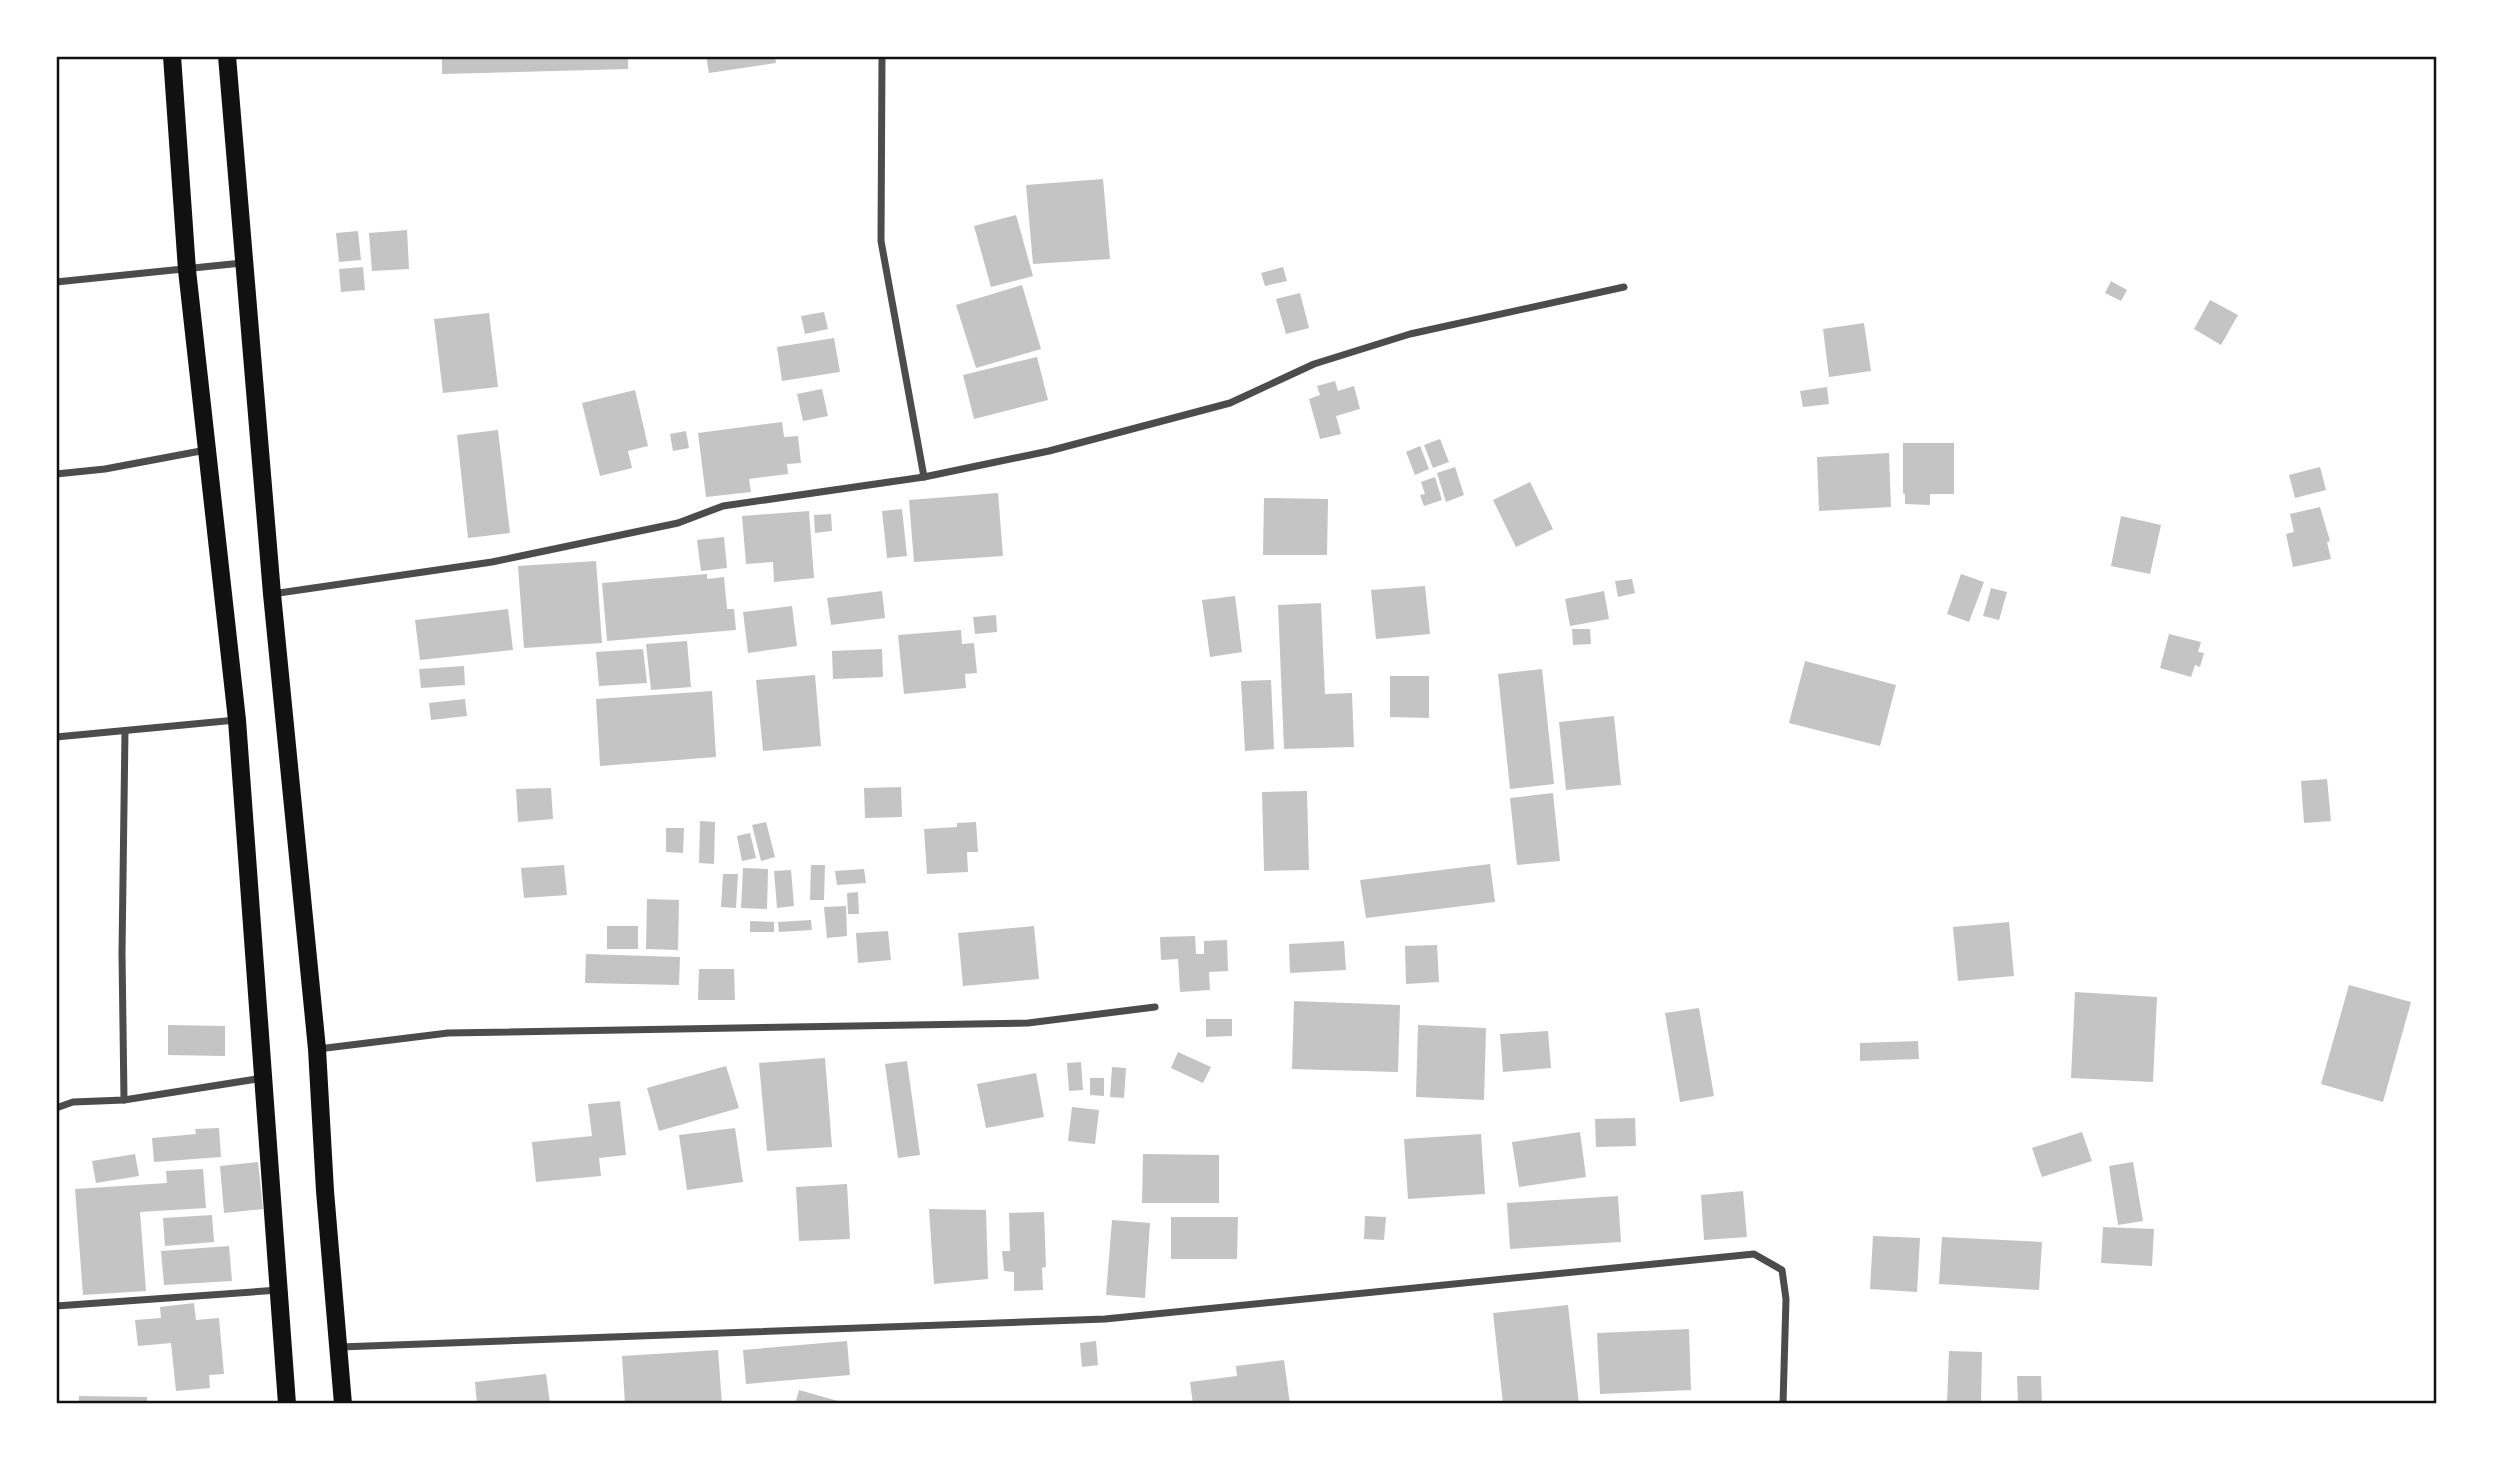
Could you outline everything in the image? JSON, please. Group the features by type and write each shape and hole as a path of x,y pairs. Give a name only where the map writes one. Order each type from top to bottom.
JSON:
{"main road":[{"path":"172,56 187,270 237,720 287,1404"},
{"path":"227,56 272,594 317,1049 325,1191 343,1404"}],"street":[{"path":"882,56 881,241 924,477"},
{"path":"56,282 243,263"},
{"path":"272,594 492,562 678,523 723,506 924,477 1049,451 1230,403 1314,364 1410,334 1625,286"},
{"path":"56,474 105,469 207,449"},
{"path":"56,737 237,720"},
{"path":"124,1100 122,953 125,731"},
{"path":"317,1049 448,1032 1028,1023 1155,1007"},
{"path":"56,1108 73,1102 124,1100 264,1078"},
{"path":"340,1347 1105,1320 1754,1254 1782,1270 1786,1299 1783,1404"},
{"path":"56,1306 280,1290"}],"building":[{"path":"442,56 628,56 628,69 442,74"},
{"path":"706,56 775,56 776,63 709,73"},
{"path":"1103,179 1110,259 1033,264 1026,185"},
{"path":"1016,215 1033,276 991,287 974,226"},
{"path":"407,230 409,269 372,271 369,233"},
{"path":"358,231 361,260 339,262 336,233"},
{"path":"363,267 365,290 341,292 339,269"},
{"path":"1283,267 1287,281 1265,286 1261,273"},
{"path":"2111,281 2127,290 2121,301 2105,293"},
{"path":"1022,285 1041,349 976,368 956,305"},
{"path":"1300,293 1309,328 1286,334 1276,299"},
{"path":"2210,300 2238,315 2221,345 2194,329"},
{"path":"824,312 828,329 805,334 801,316"},
{"path":"489,313 498,387 443,393 434,319"},
{"path":"1864,323 1871,371 1829,377 1823,329"},
{"path":"834,338 840,372 782,381 777,347"},
{"path":"1037,357 1048,400 974,419 963,375"},
{"path":"1335,381 1338,391 1354,386 1360,409 1336,416 1341,434 1320,439 1309,399 1320,395 1317,386"},
{"path":"1827,387 1829,404 1803,407 1800,391"},
{"path":"822,389 828,416 803,421 797,394"},
{"path":"635,390 648,446 628,451 632,468 600,476 582,403"},
{"path":"782,422 784,437 798,436 801,463 787,464 788,474 749,479 751,492 706,497 698,433"},
{"path":"498,430 510,533 468,538 457,435"},
{"path":"686,431 689,448 673,451 670,434"},
{"path":"1440,439 1449,462 1433,468 1424,445"},
{"path":"1903,443 1954,443 1954,494 1930,494 1930,505 1905,504"},
{"path":"1420,446 1429,469 1415,475 1406,452"},
{"path":"1889,453 1891,507 1819,511 1817,457"},
{"path":"1455,467 1464,495 1446,502 1437,473"},
{"path":"2320,467 2326,490 2295,498 2289,475"},
{"path":"1435,477 1442,500 1424,506 1420,495 1425,494 1421,482"},
{"path":"1530,482 1553,529 1516,547 1493,500"},
{"path":"998,493 1003,556 914,562 909,500"},
{"path":"1264,498 1328,499 1327,555 1263,555"},
{"path":"2320,507 2330,541 2327,542 2331,559 2293,567 2286,534 2294,532 2290,514"},
{"path":"902,509 907,556 887,558 882,511"},
{"path":"809,511 814,578 774,582 773,562 746,564 742,516"},
{"path":"831,514 832,531 815,533 814,515"},
{"path":"2121,516 2161,525 2150,574 2111,566"},
{"path":"724,537 727,568 701,571 697,540"},
{"path":"596,561 602,643 524,648 518,566"},
{"path":"707,574 707,579 724,577 727,609 734,609 736,630 607,641 602,583"},
{"path":"1961,574 1984,582 1969,622 1947,614"},
{"path":"1632,579 1635,593 1618,597 1615,581"},
{"path":"1425,586 1430,634 1376,639 1371,590"},
{"path":"1991,588 2007,592 1999,620 1983,616"},
{"path":"882,591 885,618 831,625 827,598"},
{"path":"1604,591 1609,619 1570,626 1565,599"},
{"path":"1235,596 1242,652 1210,657 1202,600"},
{"path":"1321,603 1325,694 1352,693 1354,747 1284,749 1278,605"},
{"path":"792,606 797,646 748,653 743,612"},
{"path":"508,609 513,650 420,660 415,620"},
{"path":"996,615 997,632 975,634 973,617"},
{"path":"1572,629 1590,629 1591,644 1573,645"},
{"path":"961,630 962,644 974,643 977,673 965,674 966,688 904,694 898,635"},
{"path":"2169,634 2201,642 2198,652 2204,653 2200,667 2195,665 2191,677 2160,668"},
{"path":"687,641 691,687 651,690 646,644"},
{"path":"643,649 647,683 599,686 596,652"},
{"path":"882,649 883,677 833,679 832,651"},
{"path":"1805,661 1896,685 1880,746 1789,723"},
{"path":"464,666 465,685 421,688 419,669"},
{"path":"1542,669 1554,784 1510,789 1498,674"},
{"path":"815,675 821,746 763,751 756,680"},
{"path":"1390,676 1429,676 1429,718 1390,717"},
{"path":"1271,680 1274,749 1245,751 1241,681"},
{"path":"712,691 716,757 600,766 596,699"},
{"path":"465,699 467,716 431,720 429,703"},
{"path":"1614,716 1621,785 1566,790 1559,722"},
{"path":"2327,779 2331,821 2304,823 2301,781"},
{"path":"901,787 902,817 865,818 864,788"},
{"path":"551,788 553,819 518,822 516,789"},
{"path":"1307,791 1309,870 1264,871 1262,792"},
{"path":"1553,793 1560,861 1517,865 1510,798"},
{"path":"700,821 715,822 714,864 699,863"},
{"path":"766,822 775,857 761,861 752,825"},
{"path":"976,822 978,852 967,852 968,872 927,874 924,829 957,827 957,823"},
{"path":"666,828 684,828 683,853 666,852"},
{"path":"750,833 756,858 742,861 737,836"},
{"path":"1490,864 1495,902 1366,918 1360,880"},
{"path":"564,865 567,895 524,898 521,868"},
{"path":"811,865 825,865 824,900 810,900"},
{"path":"743,868 768,869 767,909 741,908"},
{"path":"864,869 866,883 837,885 835,871"},
{"path":"791,870 794,906 777,908 774,871"},
{"path":"723,874 738,874 736,908 721,907"},
{"path":"858,892 859,914 848,914 847,893"},
{"path":"647,899 679,900 678,950 646,949"},
{"path":"846,906 847,936 827,938 824,907"},
{"path":"811,920 812,930 779,932 778,922"},
{"path":"750,921 774,922 774,932 750,932"},
{"path":"2009,922 2014,976 1958,981 1953,927"},
{"path":"607,926 638,926 638,949 607,949"},
{"path":"1034,926 1039,979 963,986 958,933"},
{"path":"888,931 891,960 858,963 856,933"},
{"path":"1195,936 1196,954 1204,954 1204,941 1227,940 1228,971 1209,972 1210,990 1180,992 1178,959 1161,960 1160,937"},
{"path":"1344,941 1346,970 1290,973 1289,944"},
{"path":"1437,945 1439,982 1406,984 1405,946"},
{"path":"586,954 680,957 679,985 585,983"},
{"path":"699,969 734,969 735,1000 698,1000"},
{"path":"2349,985 2411,1002 2383,1102 2321,1084"},
{"path":"2075,992 2157,997 2153,1082 2071,1078"},
{"path":"1294,1001 1400,1005 1398,1072 1292,1069"},
{"path":"1699,1008 1714,1096 1680,1102 1665,1013"},
{"path":"1206,1019 1232,1019 1232,1036 1206,1037"},
{"path":"168,1025 225,1026 225,1056 168,1055"},
{"path":"1418,1025 1486,1028 1484,1100 1416,1097"},
{"path":"1548,1031 1551,1068 1503,1072 1500,1034"},
{"path":"1918,1041 1919,1059 1860,1061 1860,1043"},
{"path":"1178,1052 1211,1067 1203,1083 1171,1068"},
{"path":"825,1058 832,1147 767,1151 759,1063"},
{"path":"907,1061 920,1155 898,1158 885,1064"},
{"path":"1081,1062 1083,1090 1069,1091 1067,1063"},
{"path":"726,1066 739,1108 659,1131 647,1088"},
{"path":"1112,1067 1126,1068 1124,1098 1110,1097"},
{"path":"1036,1073 1044,1117 986,1128 977,1084"},
{"path":"1090,1078 1104,1078 1104,1096 1090,1095"},
{"path":"620,1101 626,1155 599,1158 601,1176 536,1182 532,1142 592,1136 588,1104"},
{"path":"1072,1107 1099,1110 1095,1144 1068,1141"},
{"path":"1635,1118 1636,1146 1596,1147 1595,1119"},
{"path":"219,1128 221,1157 154,1162 152,1138 196,1134 195,1129"},
{"path":"735,1128 743,1182 687,1190 679,1135"},
{"path":"1580,1132 1586,1177 1519,1187 1512,1142"},
{"path":"2082,1132 2092,1161 2042,1177 2032,1148"},
{"path":"1481,1134 1485,1194 1408,1199 1404,1139"},
{"path":"135,1154 139,1176 96,1183 92,1161"},
{"path":"1143,1154 1219,1155 1219,1203 1142,1203"},
{"path":"258,1162 263,1209 224,1213 220,1166"},
{"path":"2133,1162 2143,1221 2118,1225 2109,1166"},
{"path":"203,1169 206,1208 140,1212 146,1291 83,1295 75,1189 167,1183 166,1171"},
{"path":"847,1184 850,1239 799,1241 796,1187"},
{"path":"1743,1191 1747,1237 1704,1240 1701,1195"},
{"path":"1618,1196 1621,1242 1510,1249 1507,1203"},
{"path":"929,1209 986,1210 988,1279 934,1284"},
{"path":"1044,1212 1046,1267 1042,1268 1043,1290 1014,1291 1014,1272 1004,1271 1002,1251 1010,1251 1009,1213"},
{"path":"212,1215 214,1242 165,1246 163,1218"},
{"path":"1365,1216 1386,1217 1384,1240 1364,1239"},
{"path":"1171,1217 1238,1217 1237,1259 1171,1259"},
{"path":"1112,1220 1150,1223 1145,1298 1106,1295"},
{"path":"2103,1227 2154,1229 2152,1266 2101,1263"},
{"path":"1873,1236 1920,1238 1917,1292 1870,1289"},
{"path":"1942,1237 2042,1242 2039,1290 1939,1284"},
{"path":"229,1246 232,1281 164,1285 161,1251"},
{"path":"194,1303 196,1320 219,1318 224,1374 209,1375 210,1388 176,1391 171,1343 138,1346 135,1320 161,1318 160,1307"},
{"path":"1568,1305 1579,1404 1503,1404 1493,1313"},
{"path":"1689,1329 1691,1390 1600,1394 1597,1333"},
{"path":"847,1341 850,1375 746,1384 743,1350"},
{"path":"1096,1341 1098,1365 1082,1367 1080,1343"},
{"path":"718,1350 722,1404 625,1404 622,1356"},
{"path":"1949,1351 1982,1352 1981,1404 1947,1404"},
{"path":"1284,1360 1290,1404 1193,1404 1190,1382 1237,1376 1236,1366"},
{"path":"546,1374 550,1404 477,1404 475,1382"},
{"path":"2017,1376 2041,1376 2042,1404 2018,1404"},
{"path":"799,1390 845,1403 845,1404 795,1404"},
{"path":"79,1396 147,1397 147,1404 79,1404"}]}
